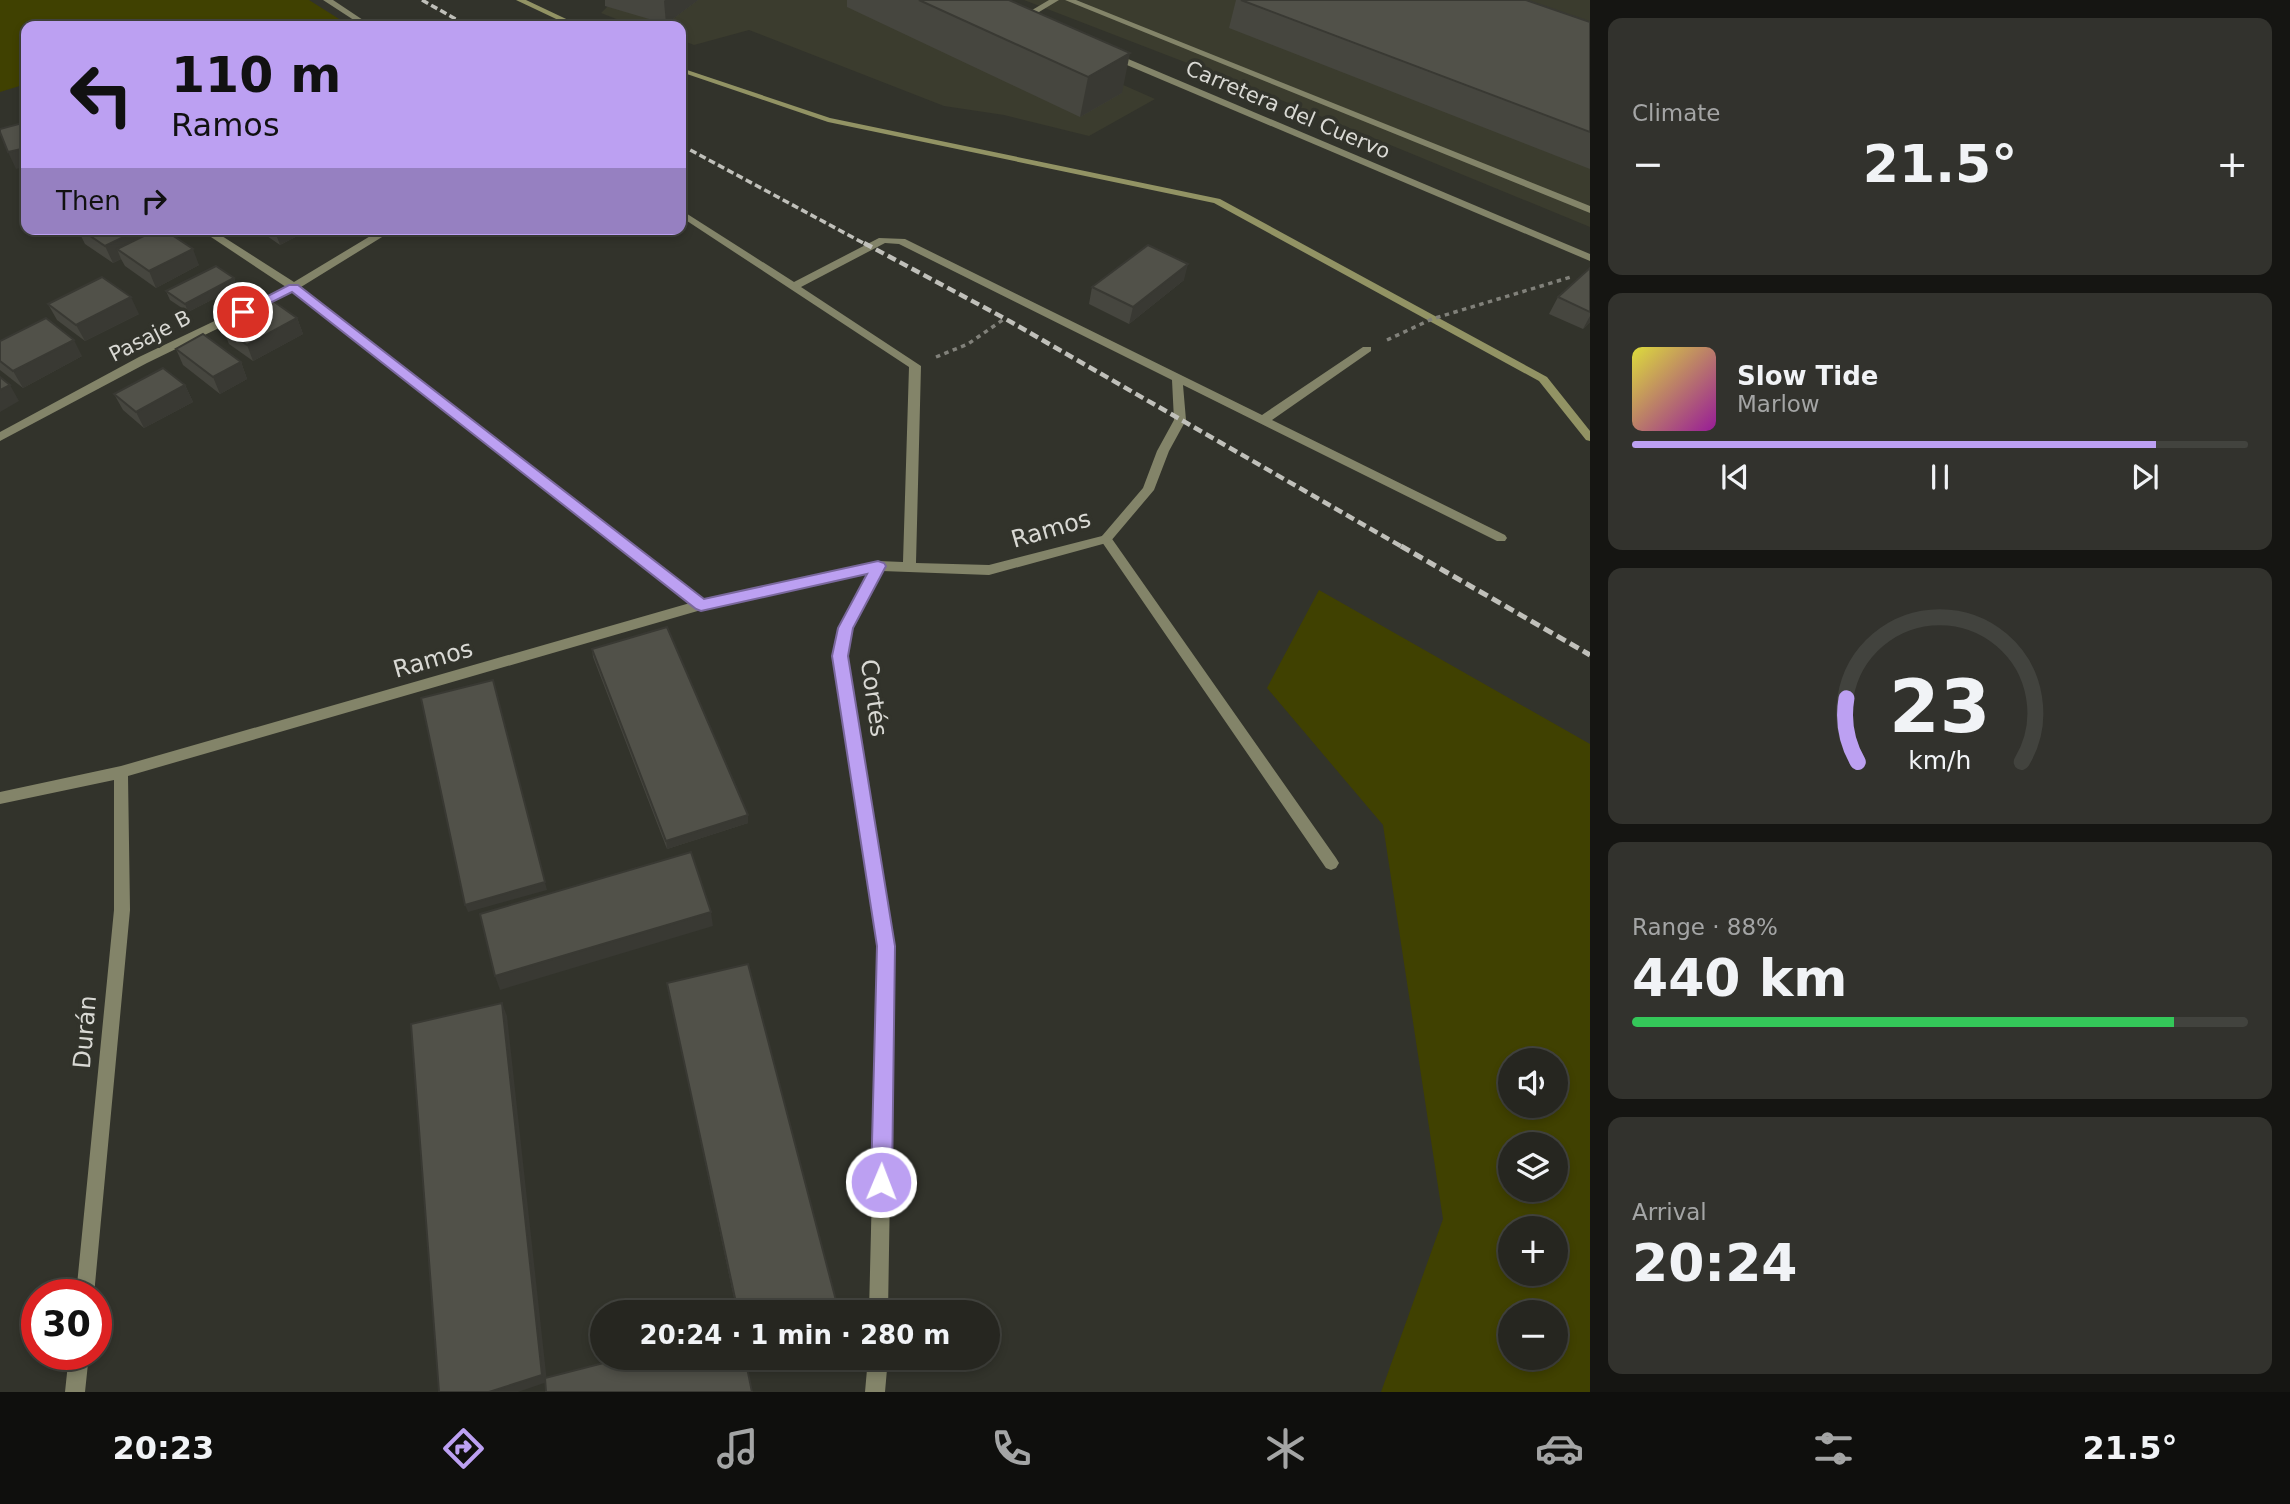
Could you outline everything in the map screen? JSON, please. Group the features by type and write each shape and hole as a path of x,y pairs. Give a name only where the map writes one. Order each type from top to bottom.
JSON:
{"street":[{"path":"327,0 360,21"},
{"path":"1021,19 1055,0"},
{"path":"1069,0 1590,210"},
{"path":"1008,14 1033,24"},
{"name":"Carretera del Cuervo","path":"1105,53 1590,258"},
{"path":"686,216 915,366 909,567 878,566"},
{"path":"213,235 293,287 701,605"},
{"name":"Pasaje B","path":"0,437 144,360 293,287 380,235"},
{"path":"793,286 883,240 901,241 1029,302 1262,421 1501,538"},
{"path":"1262,421 1367,349"},
{"name":"Ramos","path":"909,567 989,570 1106,539 1148,490 1163,451 1180,420 1177,376"},
{"path":"1106,539 1331,863"},
{"name":"Ramos","path":"0,798 121,772 701,605 878,566"},
{"name":"Cortés","path":"878,566 846,628 840,656 886,946 879,1300"},
{"name":"Durán","path":"87,1279 122,910 121,772"},
{"path":"75,1392 77,1370"},
{"path":"875,1392 877,1370"}],"path":[{"path":"1367,349 1432,319 1577,275"},
{"path":"915,366 968,344 1029,302"}],"shaded area":[{"path":"0,0 309,0 342,21 21,21 21,86 0,92"},
{"path":"614,0 931,0 1155,99 1089,136 1004,115 944,106 749,30 694,45 686,42 686,21 621,21 601,13"},
{"path":"1024,0 1590,0 1590,227 1252,88"},
{"path":"1319,590 1590,744 1590,1392 1381,1392 1443,1219 1383,825 1267,688"}],"building":[{"path":"919,0 1009,0 1130,53 1088,77"},
{"path":"1241,0 1526,0 1590,22 1590,132"},
{"path":"21,123 21,149 8,152 0,129"},
{"path":"89,235 128,235 105,246"},
{"path":"146,235 172,235 193,249 149,271 117,249"},
{"path":"1148,245 1188,264 1133,307 1092,287"},
{"path":"216,266 234,278 185,304 166,291"},
{"path":"1590,268 1590,312 1558,297"},
{"path":"102,277 131,297 76,325 48,304"},
{"path":"273,301 297,318 247,345 222,327"},
{"path":"46,318 74,340 13,371 0,361 0,341"},
{"path":"203,334 241,362 213,377 176,349"},
{"path":"163,368 185,385 136,412 114,394"},
{"path":"0,377 10,385 0,390"},
{"path":"667,627 748,815 666,841 592,649"},
{"path":"493,680 545,882 465,905 421,698"},
{"path":"691,852 711,912 495,976 480,914"},
{"path":"748,964 836,1300 735,1300 667,983"},
{"path":"502,1003 542,1375 489,1392 439,1392 411,1024"},
{"path":"590,1366 590,1370 747,1370 752,1392 546,1392 545,1378"}],"waterway":[{"path":"520,0 566,21"},
{"path":"686,72 828,120 1217,201 1543,379 1590,438"}],"railway":[{"path":"422,0 459,21"},
{"path":"686,148 867,245"},
{"path":"864,243 1004,318 1404,548"},
{"path":"1401,546 1590,655"}],"route":[{"path":"243,312 293,287 701,605 878,566 846,628 840,656 886,946 881,1182"}]}
